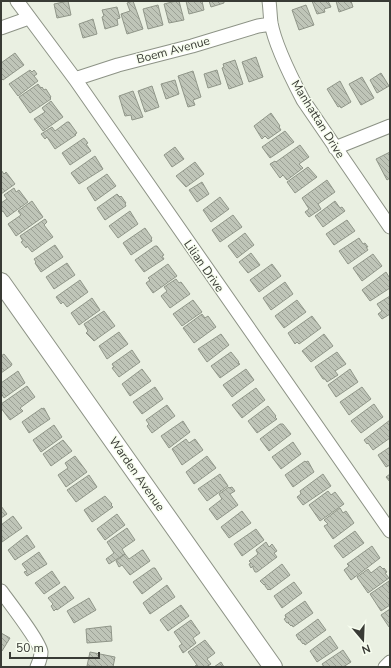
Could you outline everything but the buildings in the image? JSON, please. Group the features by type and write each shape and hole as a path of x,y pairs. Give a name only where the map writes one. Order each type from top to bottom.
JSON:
{"main road":[{"name":"Warden Avenue","path":"1,282 273,667"}],"street":[{"name":"Lilian Drive","path":"18,1 75,79 390,531"},
{"name":"Manhattan Drive","path":"269,1 271,24 294,82 303,100 390,228"},
{"path":"1,28 29,18"},
{"name":"Boem Avenue","path":"75,79 118,65 166,53 251,28 271,24"},
{"path":"336,148 390,126"},
{"path":"1,591 37,641 41,651 40,661 37,667"},
{"path":"385,667 390,662"}]}
